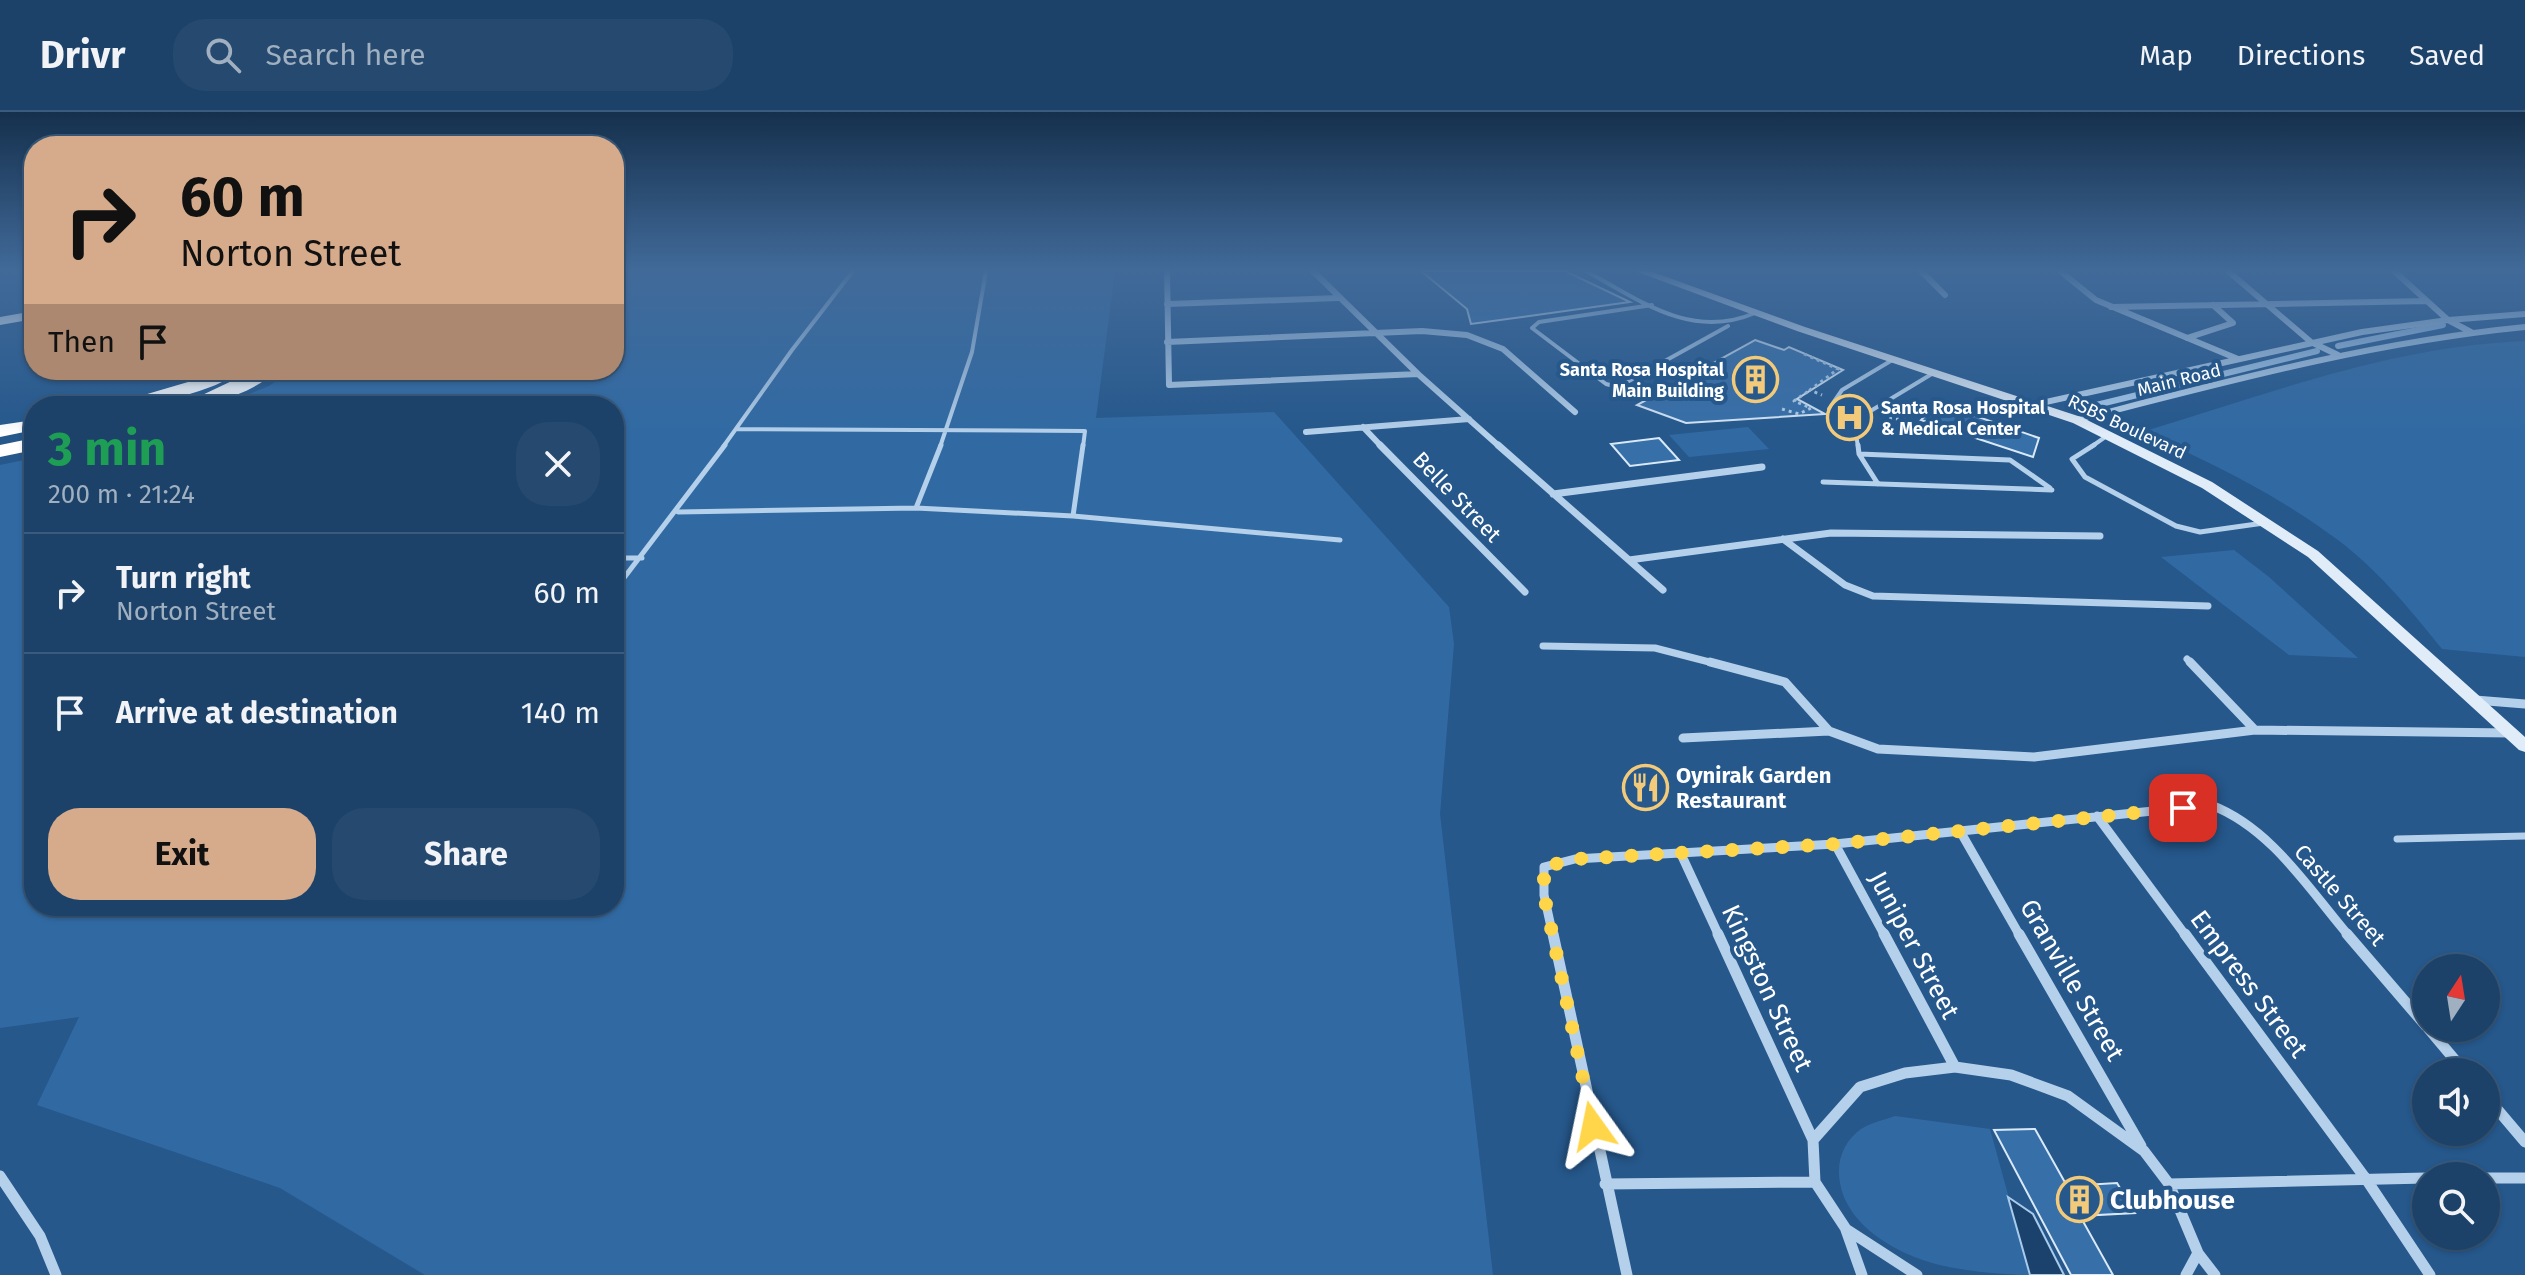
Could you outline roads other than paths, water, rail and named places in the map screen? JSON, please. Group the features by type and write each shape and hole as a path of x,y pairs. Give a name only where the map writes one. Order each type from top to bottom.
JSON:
{"highway":[{"path":"160,396 208,380"},
{"path":"213,396 250,380"},
{"path":"0,431 24,427"},
{"path":"0,451 24,446"}],"main road":[{"path":"0,331 24,327"}],"street":[{"path":"1167,325 1169,385 1418,374"},
{"path":"1367,325 1418,374 1663,590"},
{"name":"RSBS Boulevard","path":"1792,325 2077,420 2207,485 2313,554 2525,746"},
{"path":"2156,325 2239,359"},
{"path":"2187,338 2226,325"},
{"path":"2291,325 2311,342 2340,355"},
{"name":"Main Road","path":"2032,405 2311,342 2415,325"},
{"path":"2458,325 2472,333"},
{"name":"Main Road","path":"2077,420 2340,355 2525,327"},
{"path":"1167,342 1378,335 1409,331 1468,336 1495,344 1575,412"},
{"path":"1306,432 1469,419"},
{"name":"Belle Street","path":"1363,427 1525,592"},
{"path":"1553,494 1762,467"},
{"path":"1629,560 1831,533 2100,536"},
{"path":"1783,539 1845,585 1873,596 2208,606"},
{"path":"1543,646 1655,648 1785,682 1829,731"},
{"path":"2187,659 2255,730"},
{"path":"2475,700 2525,704"},
{"path":"1683,738 1829,731 1878,749 2034,757 2255,730 2511,733"},
{"name":"Castle Street","path":"2097,816 2211,805 2237,815 2260,832 2412,1009"},
{"path":"1627,1275 1544,895 1544,867 1575,859 1835,844 2097,816"},
{"name":"Empress Street","path":"2097,816 2366,1179 2430,1275"},
{"name":"Granville Street","path":"1960,831 2144,1151"},
{"name":"Juniper Street","path":"1835,844 1955,1067"},
{"name":"Kingston Street","path":"1681,854 1813,1140"},
{"name":"Castle Street","path":"2440,1042 2453,1058"},
{"path":"1862,1275 1846,1229 1815,1182 1813,1140 1860,1087 1905,1073 1955,1067 2011,1075 2068,1096 2144,1151 2169,1184 2198,1253 2215,1275"},
{"path":"2500,1113 2525,1142"},
{"path":"0,1176 44,1245 56,1275"},
{"path":"2169,1184 2412,1178"},
{"path":"2500,1178 2525,1178"},
{"path":"1605,1184 1815,1182"},
{"path":"1846,1229 1917,1275"},
{"path":"2186,1275 2198,1253"}],"lane":[{"path":"624,580 678,512 809,325"},
{"path":"916,508 947,429 972,352 977,325"},
{"path":"1535,325 1532,328 1606,384 1618,387 1728,326"},
{"path":"1720,325 1728,326"},
{"path":"1854,421 1829,409 1842,390 1895,359"},
{"path":"1854,421 1935,372"},
{"path":"1854,421 1859,454 1878,484"},
{"path":"736,429 1085,431 1073,516"},
{"path":"2108,435 2072,459 2085,477 2176,526 2200,532 2268,523"},
{"path":"1823,482 2052,490 2010,460 1859,454"},
{"path":"678,512 916,508 1073,516 1340,540"},
{"path":"624,558 643,558"},
{"path":"2397,839 2525,836"}],"waterway":[{"path":"2338,346 2442,325"},
{"path":"2084,408 2317,351"}],"place":[{"name":"Santa Rosa Hospital Main Building","path":"1755,380"},
{"name":"Santa Rosa Hospital & Medical Center","path":"1850,418"},
{"name":"Oynirak Garden Restaurant","path":"1645,788"},
{"name":"Clubhouse","path":"2079,1200"}]}
